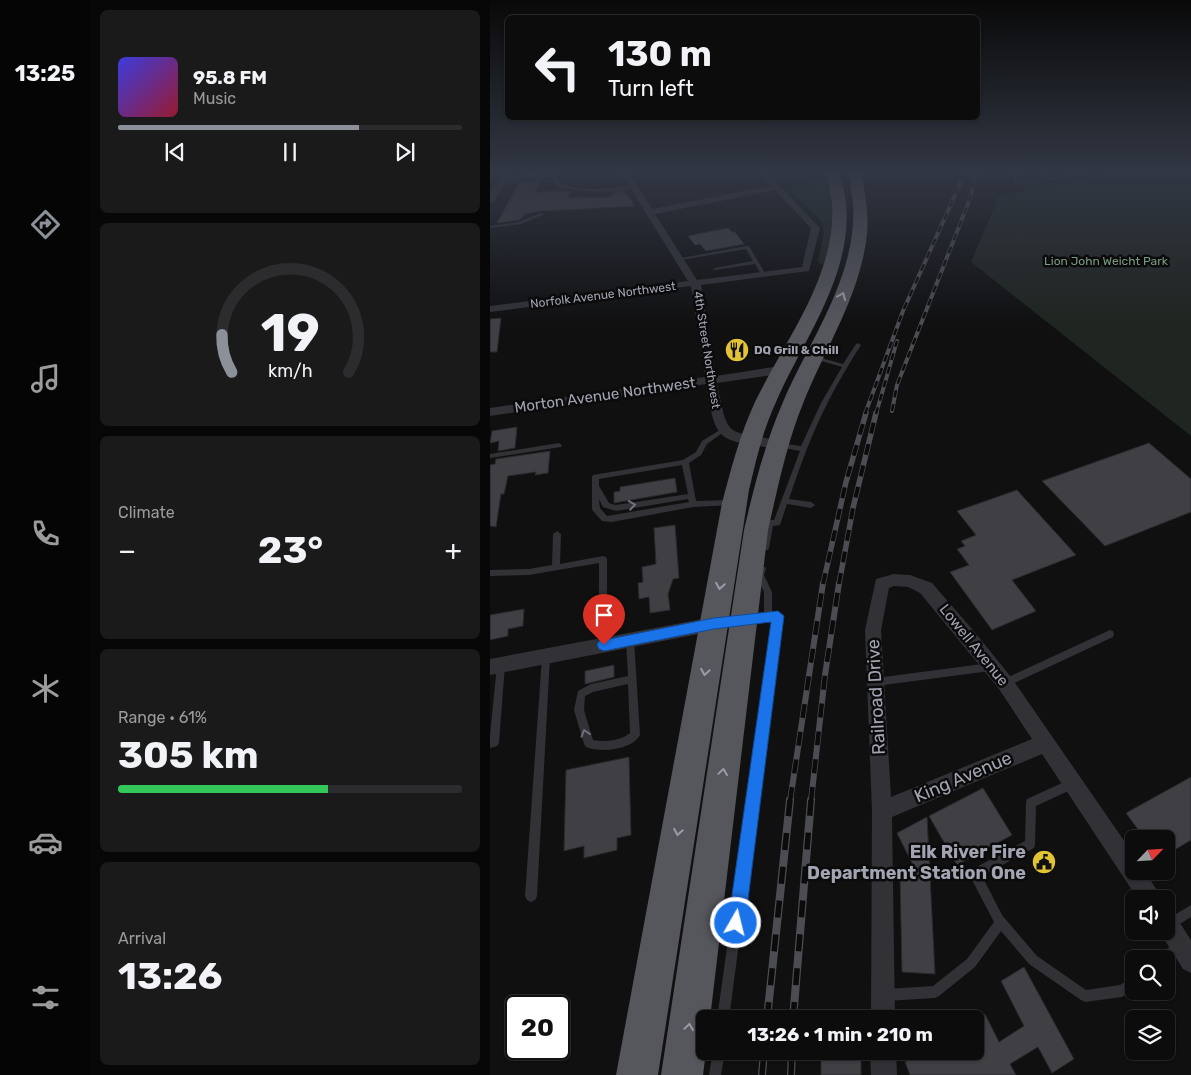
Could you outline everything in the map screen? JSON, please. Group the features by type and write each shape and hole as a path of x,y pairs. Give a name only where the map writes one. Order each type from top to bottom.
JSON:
{"highway":[{"path":"682,1075 741,621 734,503 751,440 780,370 821,291 834,257 838,223"},
{"path":"637,1075 764,523 778,483 776,445 812,358 842,296 856,258 861,223"}],"street":[{"name":"4th Street Northwest","path":"657,223 696,284 718,420 723,430 733,437 776,445"},
{"name":"Norfolk Avenue Northwest","path":"490,309 806,269 816,228 811,223"},
{"name":"Morton Avenue Northwest","path":"490,412 780,370"},
{"name":"Lowell Avenue","path":"882,584 894,580 910,581 926,588 992,666 1045,743"},
{"name":"Railroad Drive","path":"882,584 873,630 882,811 883,1010"},
{"path":"495,666 741,621"},
{"path":"1045,743 1146,890"},
{"name":"King Avenue","path":"882,811 1045,743"},
{"path":"1173,940 1179,955"},
{"path":"883,1060 884,1075"}],"lane":[{"path":"490,227 512,223"},
{"path":"681,259 747,247 764,275"},
{"path":"715,269 757,262"},
{"path":"764,523 777,523 784,501 778,483 804,449 829,392 858,345"},
{"path":"812,358 846,366"},
{"path":"723,430 704,443 699,453 685,462 596,477 596,509 605,520 693,504 734,503"},
{"path":"490,456 559,444"},
{"path":"776,445 804,449"},
{"path":"685,462 693,504"},
{"path":"596,487 606,506 612,507 692,496"},
{"path":"784,501 811,505"},
{"path":"556,568 557,534"},
{"path":"490,572 529,572 603,560 604,645"},
{"path":"724,1010 778,616 741,621"},
{"path":"1005,683 1110,634"},
{"path":"630,640 635,729 635,735 630,740 600,746 589,744 578,704 581,694 591,688 632,678"},
{"path":"531,896 546,656"},
{"path":"490,744 494,743 495,666"},
{"path":"876,682 992,666"},
{"path":"1073,783 1031,803 1030,844 975,874 1001,922 1033,960 1085,996 1122,991 1125,989"},
{"path":"1175,920 1191,911"},
{"path":"883,995 934,992 971,963 1001,922"},
{"path":"716,1075 718,1060"}],"green space":[{"path":"822,223 835,223 826,264 820,264 818,261 824,233"},
{"name":"Lion John Weicht Park","path":"987,223 1191,223 1191,436 971,262"}],"building":[{"path":"728,228 735,232 744,244 706,251 700,244 695,245 688,236"},
{"path":"501,318 497,352 490,352 490,319"},
{"name":"DQ Grill & Chill","path":"745,343 748,354 729,357 727,346"},
{"path":"517,427 515,448 498,451 499,441 490,443 492,431"},
{"path":"1149,443 1191,479 1191,512 1105,546 1042,481"},
{"path":"550,451 548,473 535,475 536,472 508,476 504,494 501,494 496,527 490,526 490,465 495,464 496,459"},
{"path":"675,478 677,492 614,503 614,492 620,491 620,487"},
{"path":"1017,490 1076,555 1012,580 1036,611 992,630 950,572 969,565 957,549 965,546 961,541 976,535 957,511"},
{"path":"675,525 679,578 673,579 668,594 670,610 650,613 649,597 639,599 638,583 643,582 642,567 656,564 654,528"},
{"path":"524,609 523,626 508,629 508,636 490,640 490,615"},
{"path":"614,665 614,677 585,684 585,671"},
{"path":"629,757 631,835 617,838 617,850 584,858 584,846 564,851 566,770"},
{"path":"1191,777 1191,840 1175,850 1175,830 1138,830 1126,813"},
{"path":"983,788 1012,835 957,865 929,816"},
{"path":"927,817 935,974 902,972 900,874 914,867 897,833"},
{"path":"1024,967 1074,1059 1052,1073 1038,1047 1010,1064 1016,1075 910,1075 905,1062 908,1060 984,1060 985,1014 999,1042 1024,1026 1001,981"},
{"path":"821,1060 861,1060 861,1075 821,1075"}],"railway":[{"path":"865,414 903,311 942,223"},
{"path":"892,411 897,385 960,223"},
{"path":"876,414 897,341"},
{"path":"823,584 846,482 866,413"},
{"path":"839,584 853,508 876,413"},
{"path":"790,801 823,583"},
{"path":"811,801 825,675 839,583"},
{"path":"768,1010 790,800"},
{"path":"794,1010 811,800"},
{"path":"762,1075 763,1060"},
{"path":"791,1075 792,1060"}],"place":[{"name":"DQ Grill & Chill","path":"737,350"},
{"name":"Elk River Fire Department Station One","path":"1044,862"}],"route":[{"path":"604,645 714,624 778,616 736,923"}]}
